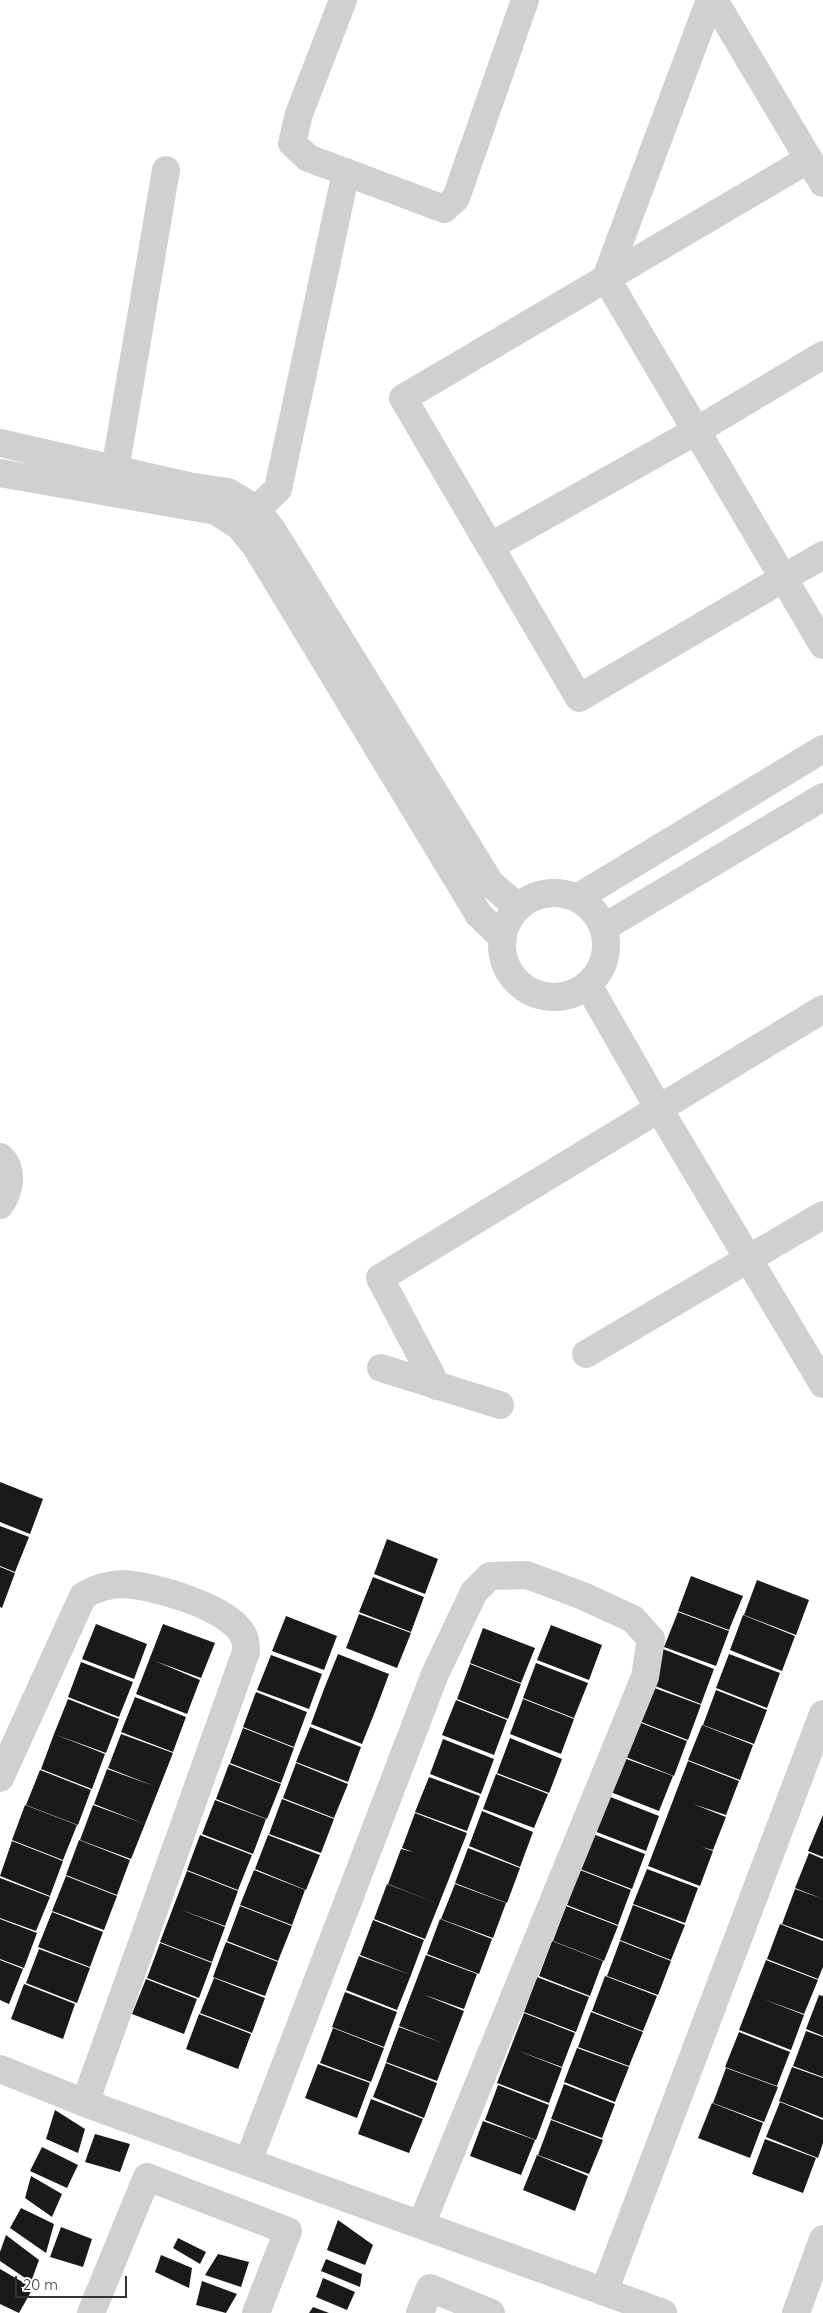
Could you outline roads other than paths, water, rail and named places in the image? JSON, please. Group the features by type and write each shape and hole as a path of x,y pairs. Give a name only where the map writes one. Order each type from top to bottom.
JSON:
{"street":[{"path":"343,0 299,114 292,143 308,158 444,209 456,198 526,0"},
{"path":"606,278 710,0"},
{"path":"714,0 823,183"},
{"path":"809,159 403,398 579,698 823,555"},
{"path":"112,481 166,170"},
{"path":"248,517 278,489 346,172"},
{"path":"606,278 823,645"},
{"path":"491,546 696,431 823,355"},
{"path":"0,444 112,481 216,511 248,517 273,531 491,884 518,907"},
{"path":"0,473 112,481"},
{"path":"248,517 255,545 479,914 503,938"},
{"path":"576,898 823,749"},
{"path":"603,928 823,797"},
{"path":"556,893 576,898 593,910 603,928 606,949 600,969 588,985 569,995 548,997 529,991 513,977 504,958 503,938 508,921 518,907 536,896 556,893"},
{"path":"588,985 659,1109 823,1384"},
{"path":"437,1386 380,1278 823,1009"},
{"path":"0,1157 5,1161 10,1180 6,1197 0,1204"},
{"path":"586,1354 823,1215"},
{"path":"380,1368 500,1405"},
{"path":"248,2162 432,1683 458,1624 474,1592 490,1576 527,1575 633,1619 651,1639 644,1677 421,2225"},
{"path":"0,1778 83,1596 91,1591 98,1587 123,1584 182,1596 226,1616 244,1637 246,1652 85,2104"},
{"path":"604,2292 823,1714"},
{"path":"0,2069 85,2104 663,2313"},
{"path":"91,2313 147,2177 288,2231 256,2313"},
{"path":"796,2313 823,2239"},
{"path":"420,2313 430,2288 491,2313"}]}
